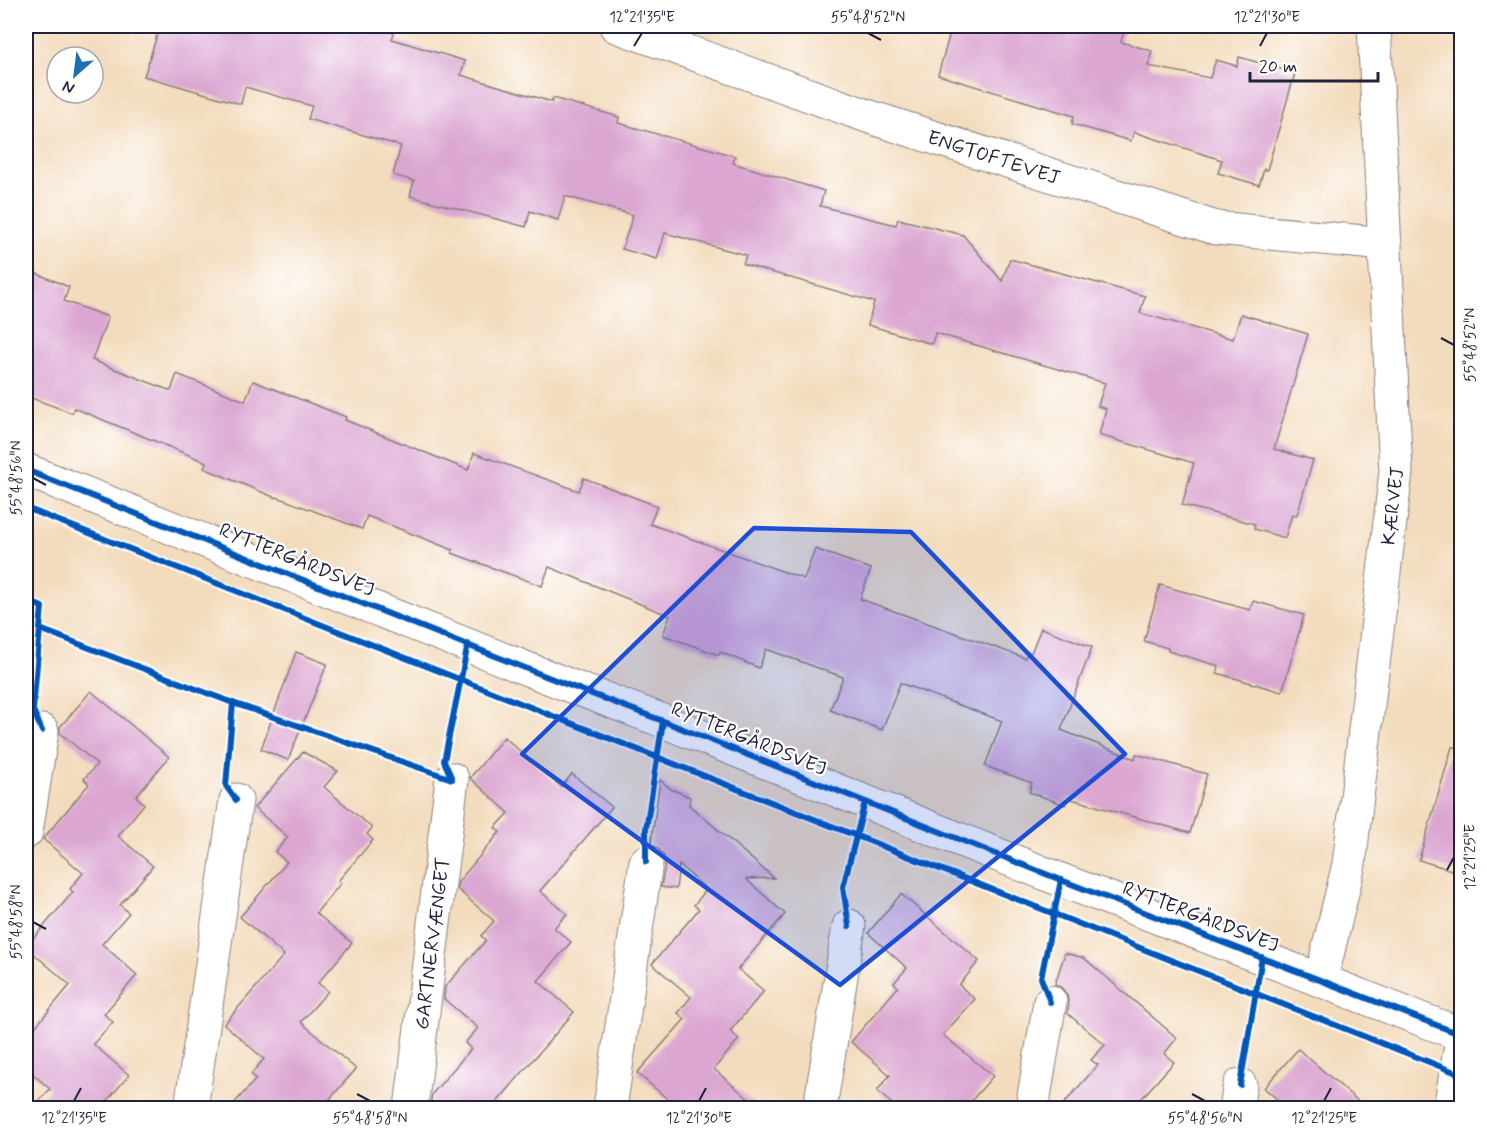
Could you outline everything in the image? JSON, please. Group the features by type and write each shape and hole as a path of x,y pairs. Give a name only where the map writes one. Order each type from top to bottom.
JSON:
{"street":[{"name":"ENGTOFTEVEJ","path":"616,26 873,118 1216,228 1385,244"},
{"name":"KÆRVEJ","path":"1321,980 1349,864 1396,472 1374,26"},
{"name":"RYTTERGÅRDSVEJ","path":"26,470 1039,871 1461,1035"},
{"path":"26,832 42,731"},
{"name":"GARTNERVÆNGET","path":"411,1108 452,778"},
{"path":"191,1108 236,800"},
{"path":"610,1108 646,862"},
{"path":"820,1108 849,926"},
{"path":"1032,1108 1050,1002"},
{"path":"1450,1108 1461,1040"}],"highlighted area":[{"path":"754,528 911,532 1125,754 840,985 522,754"}],"building":[{"path":"160,26 367,26 394,33 392,39 465,61 461,75 552,102 553,98 619,117 618,123 735,156 733,163 824,191 820,206 896,225 898,219 963,235 1002,281 1010,259 1145,296 1140,313 1233,339 1241,314 1308,334 1274,449 1313,460 1297,515 1292,514 1285,538 1254,529 1255,524 1182,505 1194,463 1099,435 1106,409 1098,406 1105,383 935,333 932,344 868,325 874,302 743,264 746,255 665,233 657,259 622,249 633,215 565,196 558,220 530,211 526,227 410,196 414,181 393,175 401,146 308,119 312,106 245,87 241,104 144,76"},
{"path":"952,26 1125,26 1121,42 1152,51 1148,66 1210,78 1216,60 1237,66 1239,57 1295,73 1267,170 1264,169 1259,185 1218,173 1222,160 1134,132 1131,141 1072,124 1074,116 938,75"},
{"path":"26,269 69,287 64,301 108,317 92,360 171,391 177,374 245,401 253,381 346,417 345,420 468,470 474,453 579,491 584,478 657,506 650,524 804,579 815,549 871,569 860,599 1025,658 1028,652 1031,653 1041,628 1092,647 1061,730 1135,759 1136,754 1207,774 1190,833 1068,798 1065,805 1029,792 1032,783 985,766 1002,721 900,683 882,730 830,710 843,677 766,649 759,668 720,652 719,655 663,635 670,616 549,567 542,586 452,553 453,550 367,516 362,529 276,498 204,468 206,462 74,408 72,413 26,396"},
{"path":"1160,585 1250,610 1253,601 1304,615 1282,692 1217,673 1219,666 1168,651 1168,648 1144,641"},
{"path":"296,652 327,664 288,760 261,749"},
{"path":"91,691 169,757 136,796 144,804 118,836 153,866 120,905 129,913 102,944 137,975 104,1014 113,1022 93,1044 129,1075 101,1108 33,1108 50,1089 26,1068 26,1038 70,985 26,947 73,892 70,889 83,873 43,839 89,784 84,779 97,764 60,733 60,727"},
{"path":"504,737 561,787 572,774 612,807 540,891 567,914 554,928 571,942 538,981 574,1012 492,1108 430,1108 432,1094 471,1049 465,1043 478,1028 444,999 445,987 486,940 481,936 494,921 457,889 458,882 500,832 495,828 509,813 470,778"},
{"path":"1452,747 1461,748 1461,873 1419,860"},
{"path":"303,752 338,771 324,787 372,828 367,834 373,840 338,881 341,883 316,913 352,943 318,983 328,991 301,1022 356,1069 322,1108 230,1108 256,1079 251,1074 264,1059 224,1024 284,955 240,917 287,862 275,852 288,837 254,808"},
{"path":"660,780 671,789 690,797 689,805 774,878 746,879 785,914 738,969 764,991 730,1031 739,1039 714,1069 759,1108 678,1108 637,1073 685,1019 678,1013 691,997 652,964 699,909 694,905 707,889 679,865 676,889 661,887 665,865 664,856 658,848 651,844"},
{"path":"901,894 979,961 959,985 975,999 943,1035 993,1076 965,1108 897,1108 877,1091 890,1075 851,1042 898,987 894,983 907,968 868,933"},
{"path":"1065,953 1084,958 1177,1038 1164,1054 1174,1062 1133,1108 1060,1108 1098,1065 1091,1060 1105,1045 1067,1013 1069,1005 1067,995 1055,984"},
{"path":"1298,1049 1366,1108 1287,1108 1264,1088"}],"cycle path":[{"path":"26,470 1061,880 1462,1035"},
{"path":"26,508 1462,1075"},
{"path":"26,600 42,607 40,629 233,703 452,779"},
{"path":"40,629 33,710 42,731"},
{"path":"452,779 444,761 468,644"},
{"path":"233,703 226,786 236,800"},
{"path":"646,862 646,829 663,721"},
{"path":"849,926 843,887 865,802"},
{"path":"1050,1002 1041,978 1061,880"},
{"path":"1240,1085 1262,957"}]}
